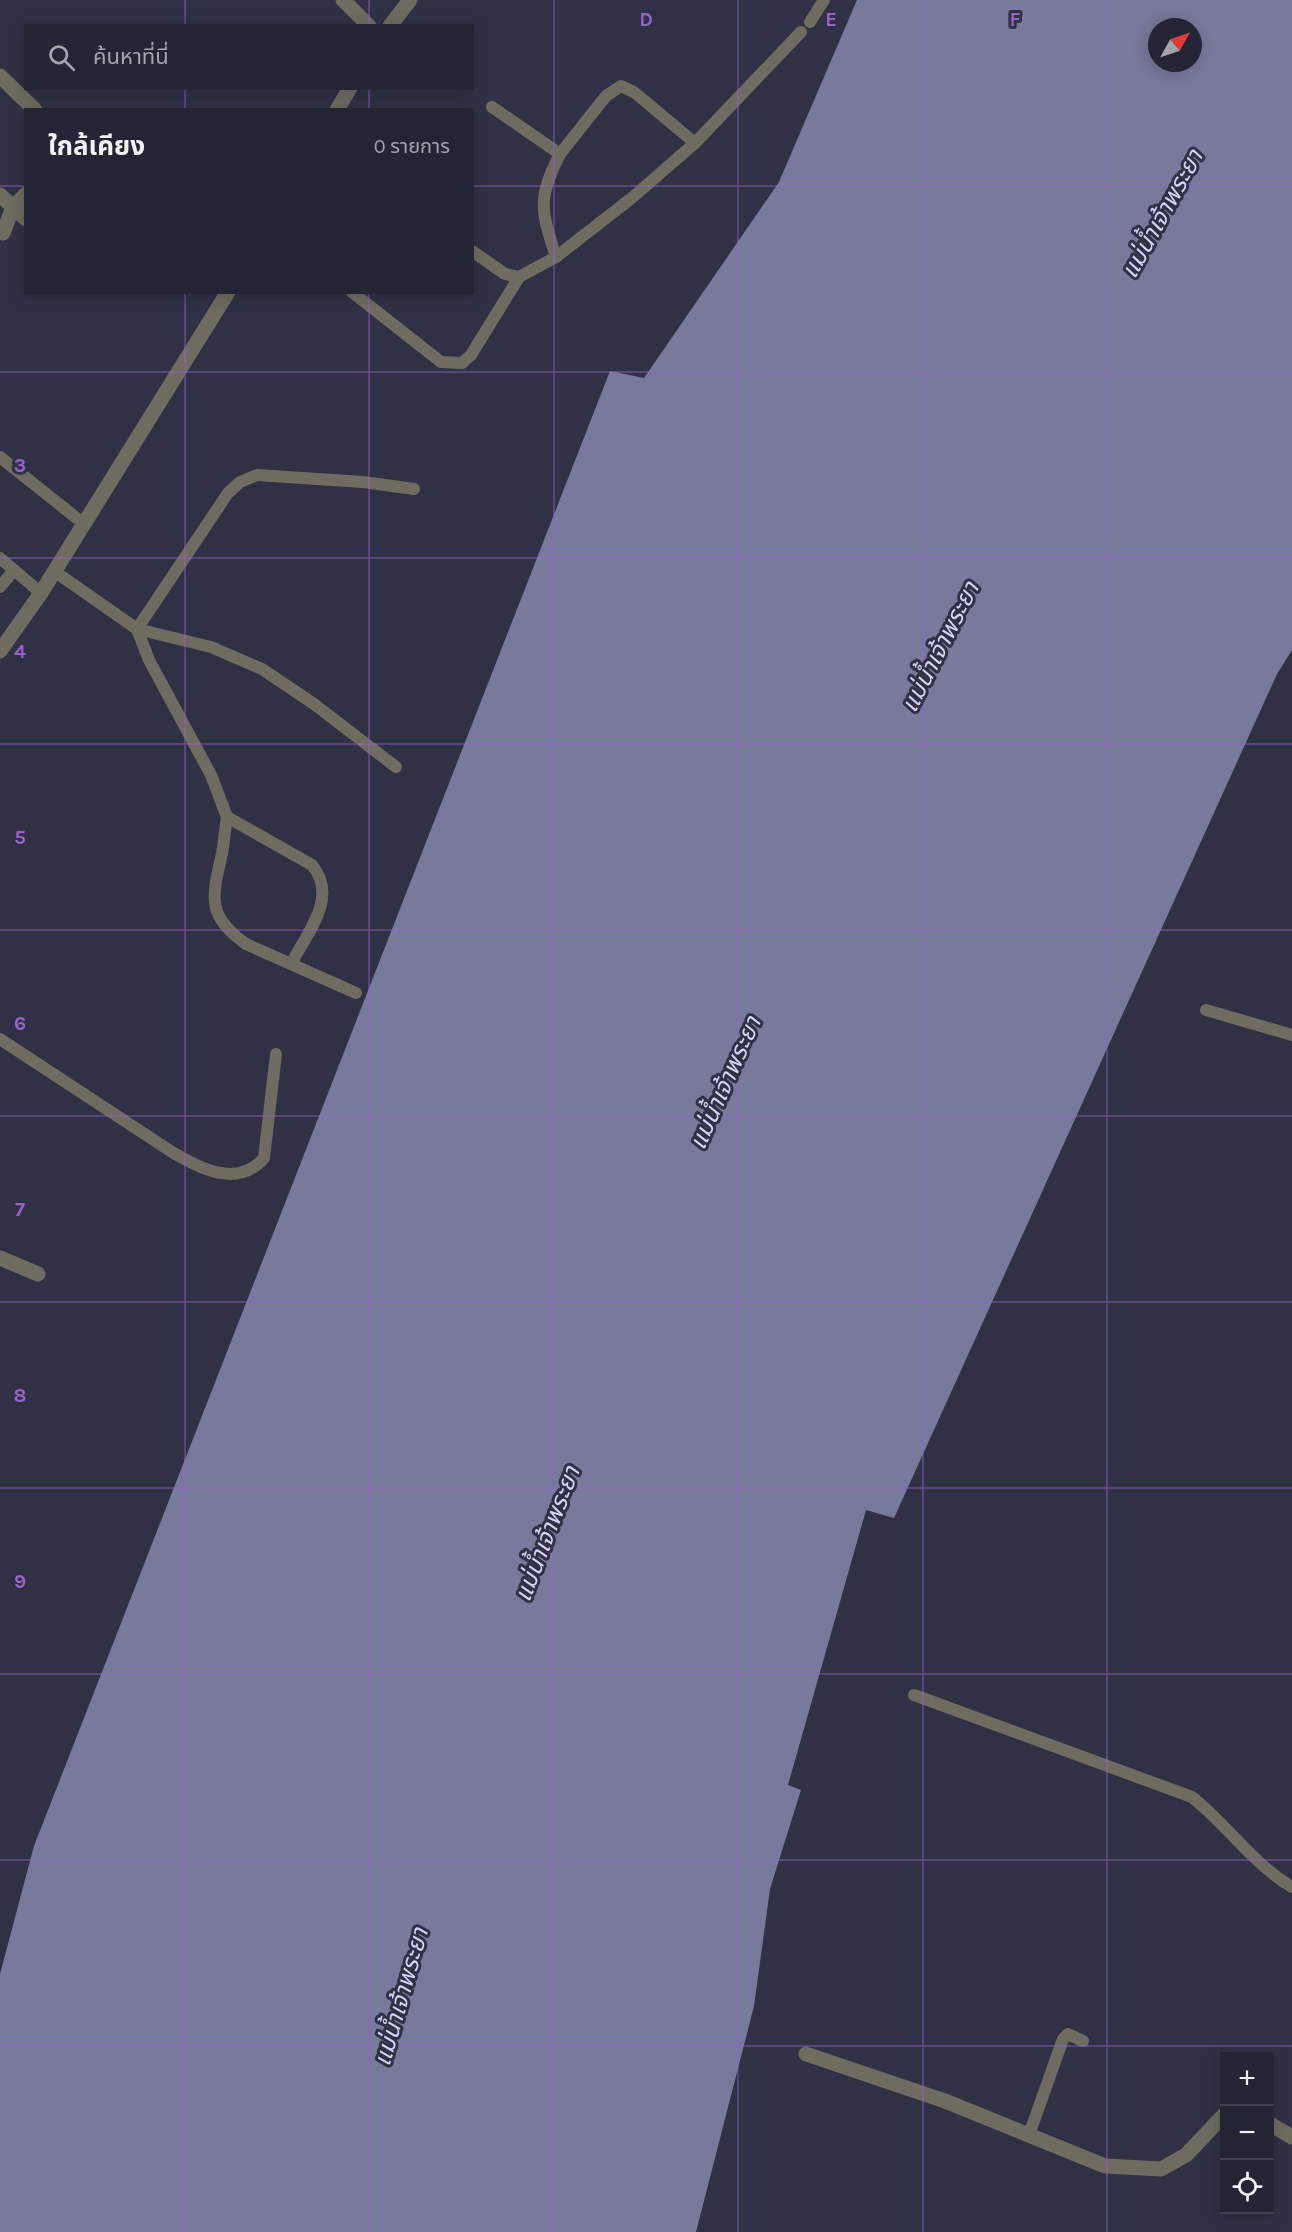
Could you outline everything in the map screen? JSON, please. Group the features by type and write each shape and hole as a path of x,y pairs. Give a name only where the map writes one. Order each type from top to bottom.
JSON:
{"street":[{"path":"343,0 367,24"},
{"path":"392,24 410,0"},
{"path":"0,76 33,108"},
{"path":"337,108 349,90"},
{"path":"0,195 24,217"},
{"path":"1,235 13,207 24,196"},
{"path":"1,235 24,226"},
{"path":"0,651 84,524 227,294"},
{"path":"0,1258 38,1274"},
{"path":"806,2054 945,2101 1105,2166 1161,2169 1186,2156 1220,2119"},
{"path":"1274,2127 1292,2137"}],"lane":[{"path":"810,22 824,0"},
{"path":"355,294 441,362 462,363 471,355 519,277 556,257 633,197 695,143 801,32"},
{"path":"556,257 545,222 542,195 560,154 606,96 621,86 634,92 695,143"},
{"path":"492,107 560,154"},
{"path":"474,252 506,274 519,277"},
{"path":"0,457 84,524"},
{"path":"137,629 228,493 240,482 257,475 414,489"},
{"path":"0,558 40,593"},
{"path":"0,587 14,570"},
{"path":"54,571 137,629 211,646 262,669 314,704 396,767"},
{"path":"137,629 149,660 211,775 227,817 213,899 218,918 229,933 246,944 356,993"},
{"path":"227,817 312,865 320,875 325,889 323,904 291,964"},
{"path":"1206,1010 1292,1035"},
{"path":"0,1039 172,1152 198,1167 221,1175 256,1168 264,1158 276,1054"},
{"path":"914,1695 1192,1797 1218,1818 1239,1843 1270,1872 1292,1887"},
{"path":"1029,2135 1063,2038 1068,2034 1083,2042"}],"water":[{"name":"แม่น้ำเจ้าพระยา","path":"857,0 1292,0 1292,650 1277,674 894,1518 866,1510 788,1785 801,1790 770,1889 754,2006 696,2232 0,2232 0,1974 34,1846 610,371 644,378 779,182"}]}
